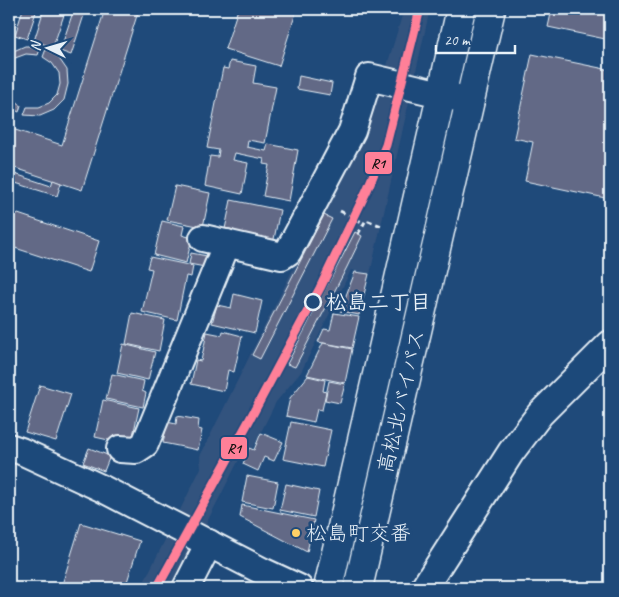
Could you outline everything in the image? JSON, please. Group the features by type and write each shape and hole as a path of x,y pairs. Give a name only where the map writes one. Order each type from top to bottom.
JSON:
{"highway":[{"name":"高松北バイパス","path":"328,588 461,9"},
{"name":"高松北バイパス","path":"358,588 491,9"}],"street":[{"path":"120,449 136,450 145,444 215,241 282,256 288,252 352,131 369,77 470,101"},
{"path":"424,588 511,452 540,414 610,344"},
{"path":"9,447 101,488 299,588"},
{"path":"186,588 209,544"}],"path":[{"path":"358,234 366,220 387,228"}],"shaded area":[{"name":"松島二丁目","path":"404,9 430,9 370,274 351,270 301,372 276,402 253,448 246,446 173,588 141,588 201,468 200,456 294,267 366,136"}],"building":[{"path":"23,9 37,9 27,39 15,35"},
{"path":"44,9 66,9 53,47 34,41"},
{"path":"74,9 86,9 71,55 60,51"},
{"path":"105,9 139,9 82,190 9,166 9,128 62,145"},
{"path":"238,9 297,9 279,66 225,49"},
{"path":"552,9 610,9 610,40 548,27"},
{"path":"25,46 41,46 38,55 26,54 15,58 9,65 9,53"},
{"path":"46,49 58,57 67,70 68,84 64,100 54,110 40,116 24,115 27,107 39,107 49,103 57,95 60,84 59,73 52,63 43,57"},
{"path":"532,54 610,70 610,199 525,181 533,142 514,138"},
{"path":"230,61 256,66 253,83 276,87 265,143 248,140 247,147 266,151 268,144 298,150 289,201 263,196 269,165 263,164 264,159 235,153 233,160 248,163 242,194 205,186 210,156 218,157 219,150 207,148 223,68 228,69"},
{"path":"299,76 332,83 330,95 297,89"},
{"path":"9,95 21,105 19,112 9,107"},
{"path":"9,172 51,186 53,180 61,183 57,196 9,181"},
{"path":"175,186 210,193 203,227 167,220"},
{"path":"231,200 280,210 273,244 224,234"},
{"path":"9,211 99,241 89,272 9,246"},
{"path":"324,215 332,219 260,359 252,355"},
{"path":"162,221 184,226 182,235 192,238 186,263 154,255"},
{"path":"355,232 362,236 347,267 295,367 287,364"},
{"path":"191,253 207,256 205,267 189,264"},
{"path":"150,257 193,266 191,277 186,276 177,320 142,312 152,269 147,268"},
{"path":"355,272 369,274 359,315 340,311"},
{"path":"234,294 262,301 255,333 212,323 217,305 231,308"},
{"path":"132,313 165,320 159,351 126,344"},
{"path":"334,313 359,317 352,348 318,342 324,329 330,330"},
{"path":"223,331 242,336 234,372 228,370 224,391 191,384 196,360 201,361 207,332 222,335"},
{"path":"323,343 352,349 345,383 307,375"},
{"path":"123,344 155,352 148,380 117,373"},
{"path":"112,374 144,381 142,391 146,393 143,407 106,399"},
{"path":"308,376 325,380 323,391 326,392 322,410 317,409 314,422 286,416 290,398"},
{"path":"329,381 345,384 340,403 325,400"},
{"path":"40,385 71,394 56,441 25,432"},
{"path":"103,400 139,408 131,445 95,437"},
{"path":"177,416 199,420 198,429 202,430 198,450 163,443 167,422 176,424"},
{"path":"291,422 331,430 323,467 283,459"},
{"path":"261,433 283,442 274,461 264,457 258,471 243,464 249,448 254,450"},
{"path":"89,448 110,456 104,471 83,463"},
{"path":"247,476 278,482 273,508 242,502"},
{"path":"286,484 319,491 314,517 280,510"},
{"path":"242,505 314,520 307,552 240,517"},
{"path":"81,523 140,541 125,588 61,588"}],"transit line":[{"name":"R1","path":"157,588 320,288 367,190 386,145 420,9"}],"place":[{"name":"松島二丁目","path":"313,302"},
{"name":"松島町交番","path":"296,533"}]}
